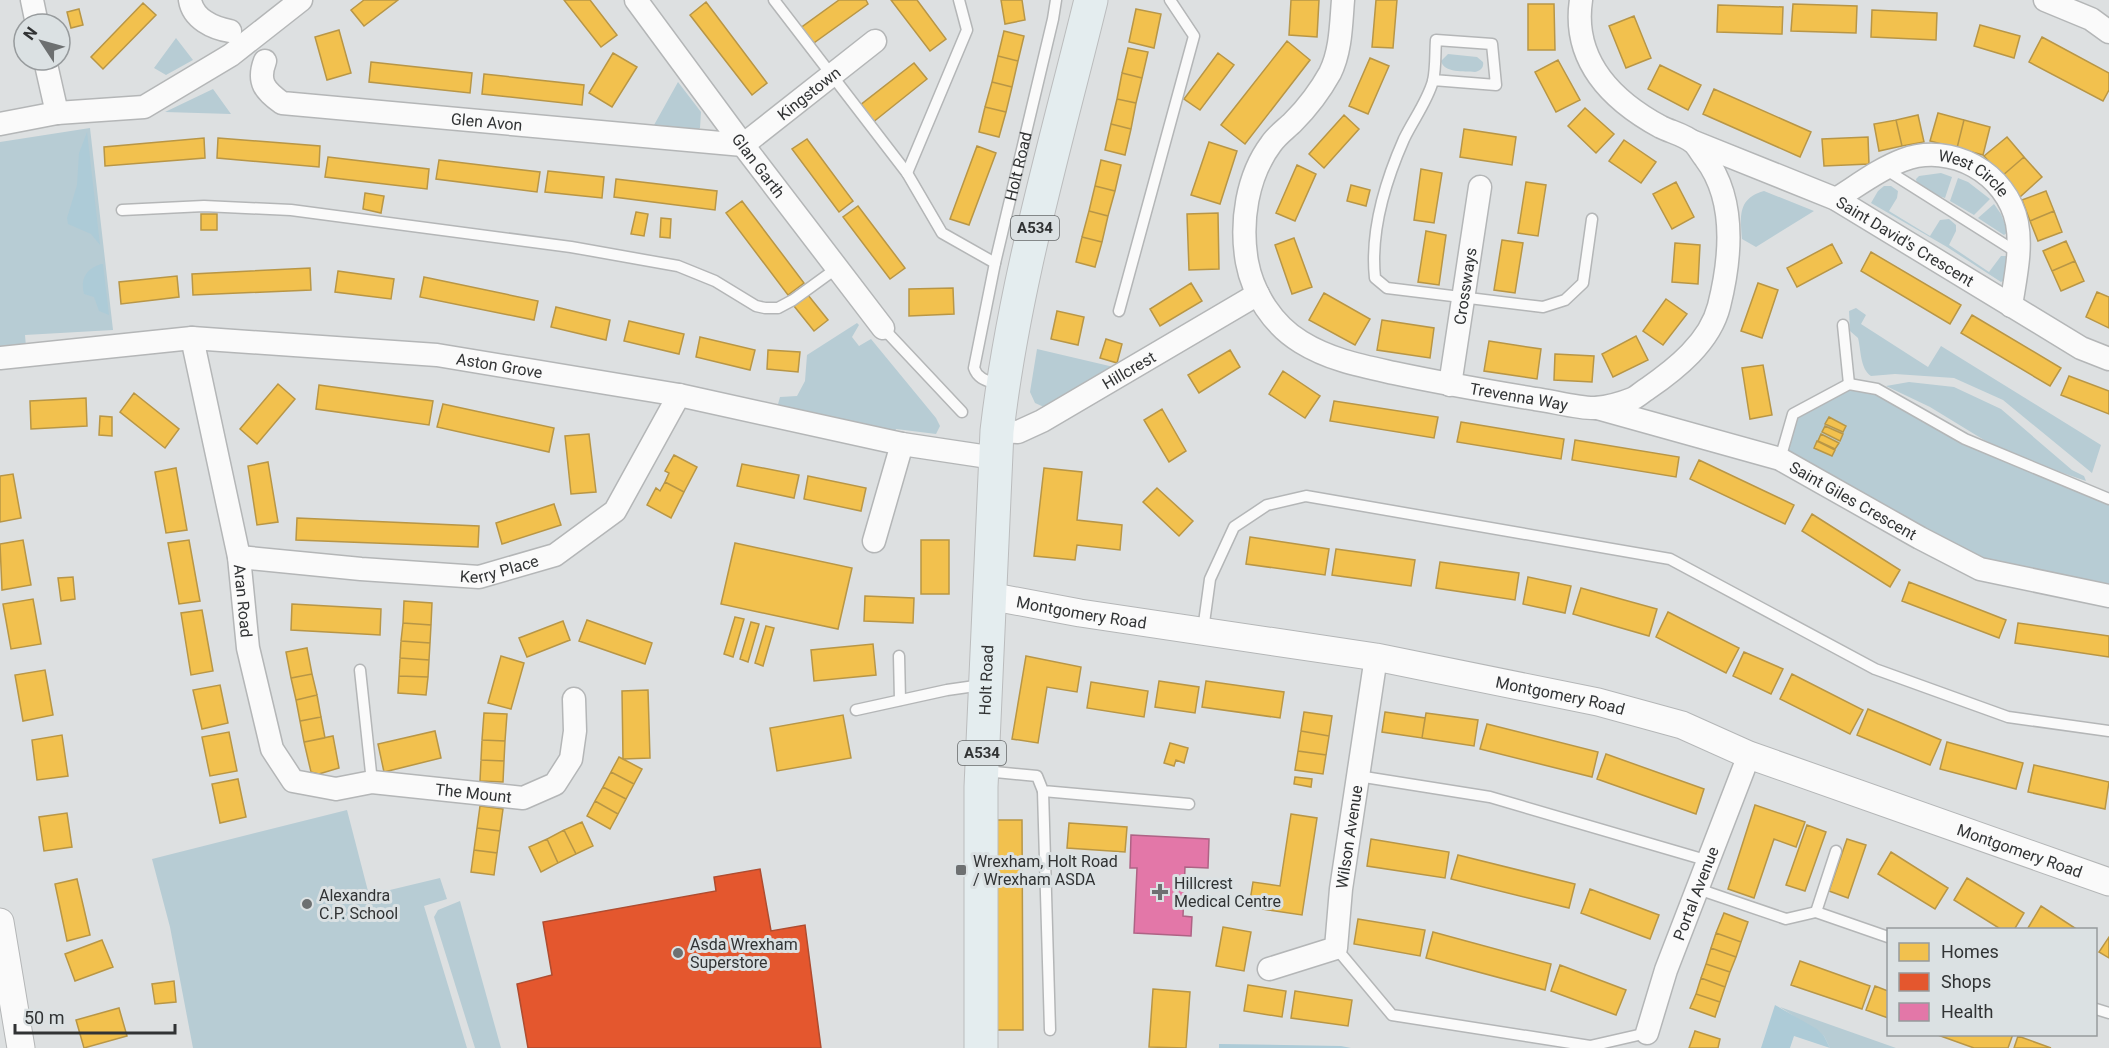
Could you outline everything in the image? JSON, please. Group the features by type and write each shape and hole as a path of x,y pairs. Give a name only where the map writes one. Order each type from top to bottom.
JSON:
{"main road":[{"name":"Holt Road","path":"981,1048 982,770 996,445 1002,386 1021,284 1091,0"}],"street":[{"path":"190,0 190,4 200,19 213,28 230,31"},
{"path":"0,124 57,113 144,107 231,55 301,0"},
{"name":"Glan Garth","path":"636,0 883,328"},
{"name":"Trevenna Way","path":"1343,0 1340,41 1332,69 1317,95 1272,142 1256,170 1248,199 1244,231 1248,262 1258,294 1274,318 1299,341 1346,362 1450,385 1595,408 1632,399 1684,360 1705,335 1718,311 1728,258 1729,224 1724,197 1715,171 1693,142 1635,111 1603,81 1589,61 1581,41 1579,17 1581,0"},
{"path":"2045,0 2091,19 2109,32"},
{"name":"Kingstown","path":"743,145 875,41"},
{"name":"Glen Avon","path":"265,61 261,72 264,85 272,96 282,103 743,145"},
{"path":"48,72 57,113"},
{"name":"Saint David's Crescent","path":"1693,142 1836,199 2080,348 2109,359"},
{"name":"West Circle","path":"1836,199 1885,169 1904,160 1924,155 1945,155 1964,160 1982,170 2005,194 2016,221 2018,253 2011,306"},
{"name":"Crossways","path":"1450,385 1480,187"},
{"name":"Hillcrest","path":"996,445 1042,421 1258,294"},
{"name":"Aston Grove","path":"0,358 192,338 437,355 679,395 902,444 996,445"},
{"name":"Aran Road","path":"192,338 239,557 248,648 272,749 293,781 336,789 372,782"},
{"name":"Kerry Place","path":"239,557 361,569 480,577 555,555 615,511 679,395"},
{"name":"Saint Giles Crescent","path":"1595,408 1780,459 1980,569 2109,596"},
{"path":"874,541 902,444"},
{"name":"Montgomery Road","path":"990,596 1080,613 1376,657 1598,702 1682,725 1749,754 2109,882"},
{"name":"Wilson Avenue","path":"1336,948 1341,889 1376,657"},
{"name":"The Mount","path":"372,782 523,798 555,784 571,759 575,731 574,699"},
{"name":"Portal Avenue","path":"1647,1033 1666,970 1749,754"},
{"path":"0,922 21,1048"},
{"path":"1269,969 1336,948"}],"lane":[{"path":"774,0 907,173 942,233 995,263"},
{"path":"907,173 967,30 959,0"},
{"name":"Holt Road","path":"1002,386 981,378 976,374 974,368 995,263 1056,0"},
{"path":"1119,311 1194,36 1170,0"},
{"path":"1433,80 1496,85 1492,44 1436,40 1433,80 1422,108 1404,139 1380,204 1374,261 1376,278 1387,288 1543,307 1565,300 1583,283 1592,219"},
{"path":"1885,169 2018,253"},
{"path":"122,210 204,206 291,210 571,247 678,266 715,281 756,306 765,308 778,308 793,300 837,268"},
{"path":"1843,325 1849,384"},
{"path":"883,328 962,412"},
{"path":"1780,459 1793,414 1849,384 1877,389 1965,439 2109,499"},
{"path":"1203,630 1210,579 1234,527 1267,504 1306,496 1670,559 1875,669 2008,717 2109,731"},
{"path":"899,656 900,700"},
{"path":"360,670 372,782"},
{"path":"856,710 986,684"},
{"path":"982,770 1036,776 1042,791 1050,1030"},
{"path":"1358,776 1490,797 1709,861"},
{"path":"1042,791 1189,804"},
{"path":"1816,912 1836,851"},
{"path":"1698,889 1786,919 1816,912 1887,937"},
{"path":"1336,948 1392,1015 1590,1046 1647,1033"}],"shaded area":[{"path":"176,38 193,60 166,75 154,68"},
{"path":"1448,54 1477,57 1483,62 1482,67 1475,72 1446,68 1441,61"},
{"path":"678,82 701,112 700,128 694,133 649,134"},
{"path":"213,89 231,114 165,112"},
{"path":"90,128 113,330 25,335 26,347 0,350 0,142"},
{"path":"87,132 100,245 91,234 68,224 67,218 77,185 79,153"},
{"path":"1941,173 1952,177 1945,198 1930,193 1917,184 1916,179 1919,176"},
{"path":"1958,178 1968,182 1990,199 1974,215 1950,201"},
{"path":"1884,186 1891,186 1898,191 1897,198 1889,211 1930,236 1940,220 1949,219 1956,225 1956,231 1949,245 1989,272 2001,256 2010,259 2006,279 2001,282 1947,247 1871,203"},
{"path":"1764,191 1814,211 1756,247 1742,239 1742,209 1749,198"},
{"path":"1994,204 2008,232 2004,235 1978,218"},
{"path":"103,264 109,315 99,311 94,297 84,294 83,289 85,275"},
{"path":"1856,308 1866,315 1861,324 1928,367 1941,346 2101,445 2092,473 2003,400 1954,378 1895,374 1871,376 1863,364 1858,338 1850,331 1849,311"},
{"path":"857,323 859,325 852,337 859,346 871,339 936,418 940,426 936,434 896,429 891,442 775,415 780,397 797,396 805,381 807,355"},
{"path":"1037,349 1118,368 1044,407 1035,403 1030,392"},
{"path":"1909,382 1954,387 2001,409 2072,470 2084,476 2086,481 2034,463 1984,440 1930,407 1886,386"},
{"path":"1849,384 1877,389 1965,439 2109,499 2109,596 1980,569 1780,459 1793,414"},
{"name":"Alexandra C.P. School","path":"347,810 369,895 440,878 447,899 424,906 467,1048 193,1048 170,927 152,859"},
{"path":"460,901 501,1048 475,1048 434,917 438,910"},
{"path":"1775,1005 1817,1029 1824,1036 1830,1048 1794,1036 1790,1048 1761,1048"},
{"path":"1780,1007 1896,1048 1830,1048 1824,1036"},
{"path":"1219,1044 1341,1046 1351,1048 1219,1048"}],"building: Homes":[{"path":"364,0 398,0 364,26 351,10"},
{"path":"564,0 590,0 617,35 601,47"},
{"path":"839,0 866,0 868,4 811,45 799,29"},
{"path":"891,0 917,0 946,39 930,51"},
{"path":"1001,0 1022,0 1025,20 1005,24"},
{"path":"1291,0 1319,0 1317,37 1289,35"},
{"path":"1376,0 1397,0 1393,48 1372,47"},
{"path":"706,2 767,83 752,95 690,15"},
{"path":"143,3 156,15 103,69 91,57"},
{"path":"1528,4 1554,4 1555,50 1528,50"},
{"path":"1793,4 1857,6 1856,33 1791,31"},
{"path":"1718,5 1783,7 1782,34 1717,32"},
{"path":"79,9 83,25 72,28 72,12 67,12"},
{"path":"1136,9 1161,14 1154,48 1129,42"},
{"path":"1872,10 1937,13 1936,40 1871,37"},
{"path":"1634,16 1651,58 1626,68 1609,26"},
{"path":"1980,25 2020,36 2014,58 1974,46"},
{"path":"339,30 351,73 327,80 315,37"},
{"path":"1004,31 1024,36 1018,61 998,56"},
{"path":"2042,37 2109,73 2109,90 2103,101 2029,62"},
{"path":"1287,41 1310,60 1245,144 1221,125"},
{"path":"1128,48 1148,52 1142,78 1122,73"},
{"path":"613,53 637,67 612,107 589,93"},
{"path":"1218,53 1234,65 1200,110 1184,99"},
{"path":"998,56 1018,61 1012,87 992,82"},
{"path":"1370,58 1389,66 1368,114 1349,106"},
{"path":"1558,60 1580,100 1556,112 1535,72"},
{"path":"371,62 472,73 470,93 369,82"},
{"path":"914,63 927,79 872,123 859,106"},
{"path":"1660,65 1701,85 1688,110 1648,89"},
{"path":"1122,73 1142,78 1136,103 1117,99"},
{"path":"484,74 584,85 582,105 482,94"},
{"path":"992,82 1012,87 1006,112 985,107"},
{"path":"1714,89 1811,132 1800,157 1703,114"},
{"path":"1117,99 1136,103 1131,129 1111,124"},
{"path":"985,107 1006,112 999,137 979,132"},
{"path":"1585,108 1614,134 1596,153 1568,126"},
{"path":"1938,113 1964,120 1957,148 1930,141"},
{"path":"1344,115 1359,129 1324,168 1309,154"},
{"path":"1918,115 1924,142 1902,146 1896,120"},
{"path":"1896,120 1902,146 1879,151 1874,124"},
{"path":"1964,120 1990,127 1983,155 1957,148"},
{"path":"1111,124 1131,129 1125,155 1105,150"},
{"path":"1464,129 1516,137 1512,165 1460,157"},
{"path":"1868,137 1869,164 1824,166 1822,139"},
{"path":"2007,137 2024,157 2002,176 1984,156"},
{"path":"204,138 205,158 105,166 104,147"},
{"path":"218,138 320,146 319,167 217,158"},
{"path":"807,139 853,201 839,212 792,149"},
{"path":"1624,140 1656,162 1641,183 1609,161"},
{"path":"1209,142 1237,151 1220,204 1191,195"},
{"path":"977,146 996,153 969,225 950,219"},
{"path":"328,157 429,169 427,189 325,177"},
{"path":"2024,157 2042,177 2020,197 2002,176"},
{"path":"439,160 540,172 537,192 436,179"},
{"path":"1101,160 1121,165 1115,191 1095,186"},
{"path":"1297,165 1316,174 1295,221 1276,213"},
{"path":"1421,169 1442,173 1434,223 1414,220"},
{"path":"548,171 604,177 602,198 545,192"},
{"path":"616,179 717,191 715,210 614,197"},
{"path":"1526,182 1546,185 1538,236 1518,233"},
{"path":"1676,182 1694,217 1672,229 1653,194"},
{"path":"1351,185 1370,190 1366,206 1347,201"},
{"path":"1095,186 1115,191 1108,216 1089,211"},
{"path":"2046,191 2054,211 2030,221 2022,200"},
{"path":"365,193 384,196 381,213 363,209"},
{"path":"742,201 804,283 788,295 726,213"},
{"path":"858,206 905,268 890,279 843,217"},
{"path":"1089,211 1108,216 1102,242 1082,237"},
{"path":"2054,211 2062,232 2038,241 2030,221"},
{"path":"636,212 648,214 644,236 631,234"},
{"path":"1218,213 1219,269 1189,270 1187,214"},
{"path":"201,214 217,214 217,230 201,230"},
{"path":"661,218 671,219 670,238 660,237"},
{"path":"1426,231 1446,235 1439,285 1418,282"},
{"path":"1082,237 1102,242 1095,267 1076,262"},
{"path":"1294,238 1312,287 1292,294 1275,245"},
{"path":"1502,240 1523,243 1515,293 1494,290"},
{"path":"2066,241 2075,261 2052,271 2043,251"},
{"path":"1675,243 1700,245 1698,284 1672,282"},
{"path":"1832,244 1842,263 1797,287 1787,268"},
{"path":"1871,252 1961,305 1950,324 1861,271"},
{"path":"2075,261 2084,281 2061,291 2052,271"},
{"path":"310,268 311,290 193,295 192,274"},
{"path":"338,271 394,279 391,299 335,292"},
{"path":"177,276 179,297 121,304 119,282"},
{"path":"424,277 538,301 534,320 420,297"},
{"path":"1191,283 1202,301 1160,326 1150,309"},
{"path":"1758,283 1778,290 1762,338 1741,331"},
{"path":"953,288 954,314 909,316 909,289"},
{"path":"2097,292 2109,297 2109,328 2086,317"},
{"path":"1324,293 1370,319 1355,345 1309,320"},
{"path":"808,295 828,320 814,331 794,306"},
{"path":"1666,299 1687,314 1663,345 1643,331"},
{"path":"556,307 610,320 606,340 551,327"},
{"path":"1057,311 1084,317 1078,345 1051,339"},
{"path":"1972,315 2061,368 2050,386 1961,333"},
{"path":"1382,320 1434,328 1430,358 1377,350"},
{"path":"629,321 684,334 679,354 624,341"},
{"path":"1636,336 1648,360 1613,377 1602,354"},
{"path":"700,337 755,350 750,370 696,357"},
{"path":"1106,339 1122,344 1117,363 1100,358"},
{"path":"1489,341 1541,349 1537,379 1484,371"},
{"path":"768,350 800,352 798,372 767,369"},
{"path":"1230,350 1240,367 1199,393 1188,375"},
{"path":"1555,354 1594,356 1592,382 1554,380"},
{"path":"1763,365 1772,415 1750,419 1742,368"},
{"path":"1283,371 1320,396 1305,418 1269,394"},
{"path":"2069,376 2109,391 2109,414 2061,395"},
{"path":"278,384 295,399 257,444 240,429"},
{"path":"319,385 433,401 429,425 316,409"},
{"path":"134,393 179,429 165,448 120,412"},
{"path":"86,398 87,426 31,429 30,401"},
{"path":"1334,401 1438,417 1434,438 1330,421"},
{"path":"443,404 554,428 549,452 437,427"},
{"path":"1162,409 1186,451 1169,462 1144,420"},
{"path":"100,416 112,417 112,436 99,435"},
{"path":"1829,417 1846,426 1843,432 1825,424"},
{"path":"1461,422 1564,439 1561,459 1457,442"},
{"path":"1825,426 1843,434 1840,441 1822,432"},
{"path":"589,434 596,492 571,494 565,436"},
{"path":"1821,434 1839,443 1835,449 1818,441"},
{"path":"1575,440 1679,457 1676,477 1572,460"},
{"path":"1817,441 1835,450 1832,456 1814,448"},
{"path":"674,455 697,467 684,492 665,482 669,473 665,471"},
{"path":"1699,460 1794,505 1785,524 1690,479"},
{"path":"268,462 278,522 257,525 248,466"},
{"path":"742,464 799,475 794,498 737,486"},
{"path":"176,468 187,530 166,533 155,472"},
{"path":"1044,468 1082,472 1077,520 1122,525 1120,550 1077,545 1075,560 1034,556"},
{"path":"13,474 21,518 0,522 0,476"},
{"path":"808,476 866,488 861,511 804,499"},
{"path":"665,482 684,492 671,518 647,505 656,488 660,491"},
{"path":"1157,488 1193,521 1179,536 1143,502"},
{"path":"554,504 561,525 502,544 496,523"},
{"path":"1812,514 1900,570 1890,587 1802,531"},
{"path":"297,518 479,526 478,547 296,540"},
{"path":"1250,537 1329,549 1325,575 1246,564"},
{"path":"23,540 31,585 2,590 0,544"},
{"path":"189,540 200,601 179,604 168,543"},
{"path":"921,540 949,540 949,594 921,594"},
{"path":"735,543 852,568 838,629 721,604"},
{"path":"1336,549 1415,560 1411,586 1332,575"},
{"path":"1440,562 1519,573 1515,600 1436,588"},
{"path":"73,577 75,599 61,601 58,578"},
{"path":"1528,577 1571,586 1565,613 1523,604"},
{"path":"1909,582 2006,620 1999,638 1902,601"},
{"path":"1581,588 1657,609 1649,636 1573,614"},
{"path":"865,596 914,598 913,623 864,621"},
{"path":"33,599 41,644 11,649 3,604"},
{"path":"404,601 432,603 431,625 403,623"},
{"path":"292,604 381,609 380,635 291,630"},
{"path":"202,610 213,671 191,675 181,613"},
{"path":"1668,612 1739,648 1726,673 1656,637"},
{"path":"735,617 744,619 733,657 724,654"},
{"path":"587,620 652,643 645,664 579,641"},
{"path":"563,621 570,640 527,657 519,638"},
{"path":"751,622 759,624 748,662 740,659"},
{"path":"403,623 431,625 430,643 401,641"},
{"path":"2018,623 2109,636 2109,657 2015,643"},
{"path":"766,626 774,628 763,666 755,663"},
{"path":"401,641 430,643 429,660 400,658"},
{"path":"873,644 876,675 814,681 811,650"},
{"path":"307,648 312,674 291,678 286,652"},
{"path":"1744,652 1783,669 1771,694 1733,676"},
{"path":"501,656 524,663 511,709 488,703"},
{"path":"1026,656 1081,667 1077,692 1047,687 1038,743 1012,739"},
{"path":"400,658 429,660 428,677 399,676"},
{"path":"45,670 53,715 23,721 15,675"},
{"path":"312,674 317,695 296,700 291,678"},
{"path":"1792,674 1863,710 1850,734 1780,699"},
{"path":"399,676 428,677 426,695 398,693"},
{"path":"1159,681 1199,687 1195,713 1155,707"},
{"path":"1206,681 1284,692 1280,718 1202,707"},
{"path":"1091,682 1148,691 1144,717 1087,708"},
{"path":"220,685 228,723 202,729 193,690"},
{"path":"648,690 650,758 623,759 622,691"},
{"path":"317,695 321,717 300,721 296,700"},
{"path":"1868,709 1941,740 1930,765 1857,735"},
{"path":"1304,712 1332,716 1329,736 1301,731"},
{"path":"1385,712 1425,718 1422,738 1382,732"},
{"path":"484,713 507,714 505,741 482,740"},
{"path":"1426,713 1478,720 1474,746 1422,738"},
{"path":"843,715 851,758 777,771 770,728"},
{"path":"321,717 325,738 304,742 300,721"},
{"path":"1487,724 1598,752 1592,777 1480,749"},
{"path":"435,731 441,758 384,772 378,744"},
{"path":"1301,731 1329,736 1326,755 1298,751"},
{"path":"229,732 237,771 210,776 202,737"},
{"path":"62,735 68,776 37,780 32,740"},
{"path":"333,736 339,768 319,774 311,772 304,742"},
{"path":"482,740 505,741 504,761 481,760"},
{"path":"1947,742 2023,763 2016,789 1940,769"},
{"path":"1170,743 1188,748 1184,763 1176,760 1174,766 1164,763"},
{"path":"1298,751 1326,755 1323,774 1295,770"},
{"path":"1606,754 1704,789 1696,814 1597,779"},
{"path":"619,757 642,769 634,784 611,772"},
{"path":"481,760 504,761 503,782 480,781"},
{"path":"2034,765 2109,782 2105,809 2028,792"},
{"path":"611,772 634,784 626,799 603,787"},
{"path":"1295,777 1312,779 1311,787 1294,784"},
{"path":"238,779 246,817 220,823 212,784"},
{"path":"603,787 626,799 618,814 595,801"},
{"path":"595,801 618,814 610,829 587,816"},
{"path":"1755,805 1805,822 1796,847 1774,839 1754,898 1728,889"},
{"path":"480,806 503,809 500,831 477,828"},
{"path":"67,813 72,847 44,851 39,817"},
{"path":"1291,814 1317,818 1302,915 1249,907 1253,882 1280,886"},
{"path":"996,820 1022,820 1023,1030 997,1030"},
{"path":"582,822 593,846 576,854 564,830"},
{"path":"1069,823 1127,827 1125,852 1067,848"},
{"path":"1807,825 1826,832 1805,891 1786,885"},
{"path":"477,828 500,831 497,853 474,850"},
{"path":"564,830 576,854 558,863 547,839"},
{"path":"547,839 558,863 541,872 529,847"},
{"path":"1371,839 1449,852 1445,878 1367,866"},
{"path":"1847,839 1866,845 1848,898 1829,891"},
{"path":"474,850 497,853 494,875 471,872"},
{"path":"1891,852 1948,888 1935,909 1878,874"},
{"path":"1458,855 1575,884 1569,908 1451,879"},
{"path":"1967,878 2024,913 2015,928 1999,928 1954,900"},
{"path":"77,879 90,935 67,941 55,884"},
{"path":"1590,889 1659,915 1650,939 1581,913"},
{"path":"2041,906 2075,928 2028,928"},
{"path":"1724,913 1748,922 1741,942 1716,933"},
{"path":"1358,919 1425,930 1420,956 1354,944"},
{"path":"1223,927 1251,932 1244,971 1216,966"},
{"path":"1433,932 1551,964 1545,990 1426,958"},
{"path":"1716,933 1741,942 1736,957 1711,948"},
{"path":"2109,937 2109,958 2099,952"},
{"path":"102,940 113,967 75,981 65,954"},
{"path":"1711,948 1736,957 1730,972 1706,964"},
{"path":"1800,961 1870,986 1862,1009 1791,985"},
{"path":"1706,964 1730,972 1725,987 1701,978"},
{"path":"1560,965 1626,990 1616,1015 1551,991"},
{"path":"1701,978 1725,987 1720,1002 1696,994"},
{"path":"174,981 176,1002 155,1004 152,984"},
{"path":"1248,985 1286,991 1282,1017 1244,1011"},
{"path":"1875,986 1887,991 1887,1018 1866,1010"},
{"path":"1153,989 1190,992 1186,1048 1149,1047"},
{"path":"1295,991 1352,1000 1348,1026 1291,1018"},
{"path":"1696,994 1720,1002 1715,1017 1690,1008"},
{"path":"119,1008 127,1036 84,1048 76,1020"},
{"path":"1695,1031 1720,1039 1718,1048 1689,1048"},
{"path":"1941,1036 2012,1036 2008,1048 1974,1048"},
{"path":"2018,1036 2051,1048 2014,1048"}],"building: Shops":[{"name":"Asda Wrexham Superstore","path":"760,869 771,931 805,925 821,1048 528,1048 517,984 552,975 543,922 716,891 714,877"}],"building: Health":[{"name":"Hillcrest Medical Centre","path":"1131,835 1209,839 1208,868 1185,867 1183,916 1192,917 1191,936 1134,933 1137,868 1130,868"}],"place":[{"name":"Wrexham, Holt Road / Wrexham ASDA","path":"961,870"},
{"name":"Hillcrest Medical Centre","path":"1160,892"},
{"name":"Alexandra C.P. School","path":"307,904"},
{"name":"Asda Wrexham Superstore","path":"678,953"}]}
